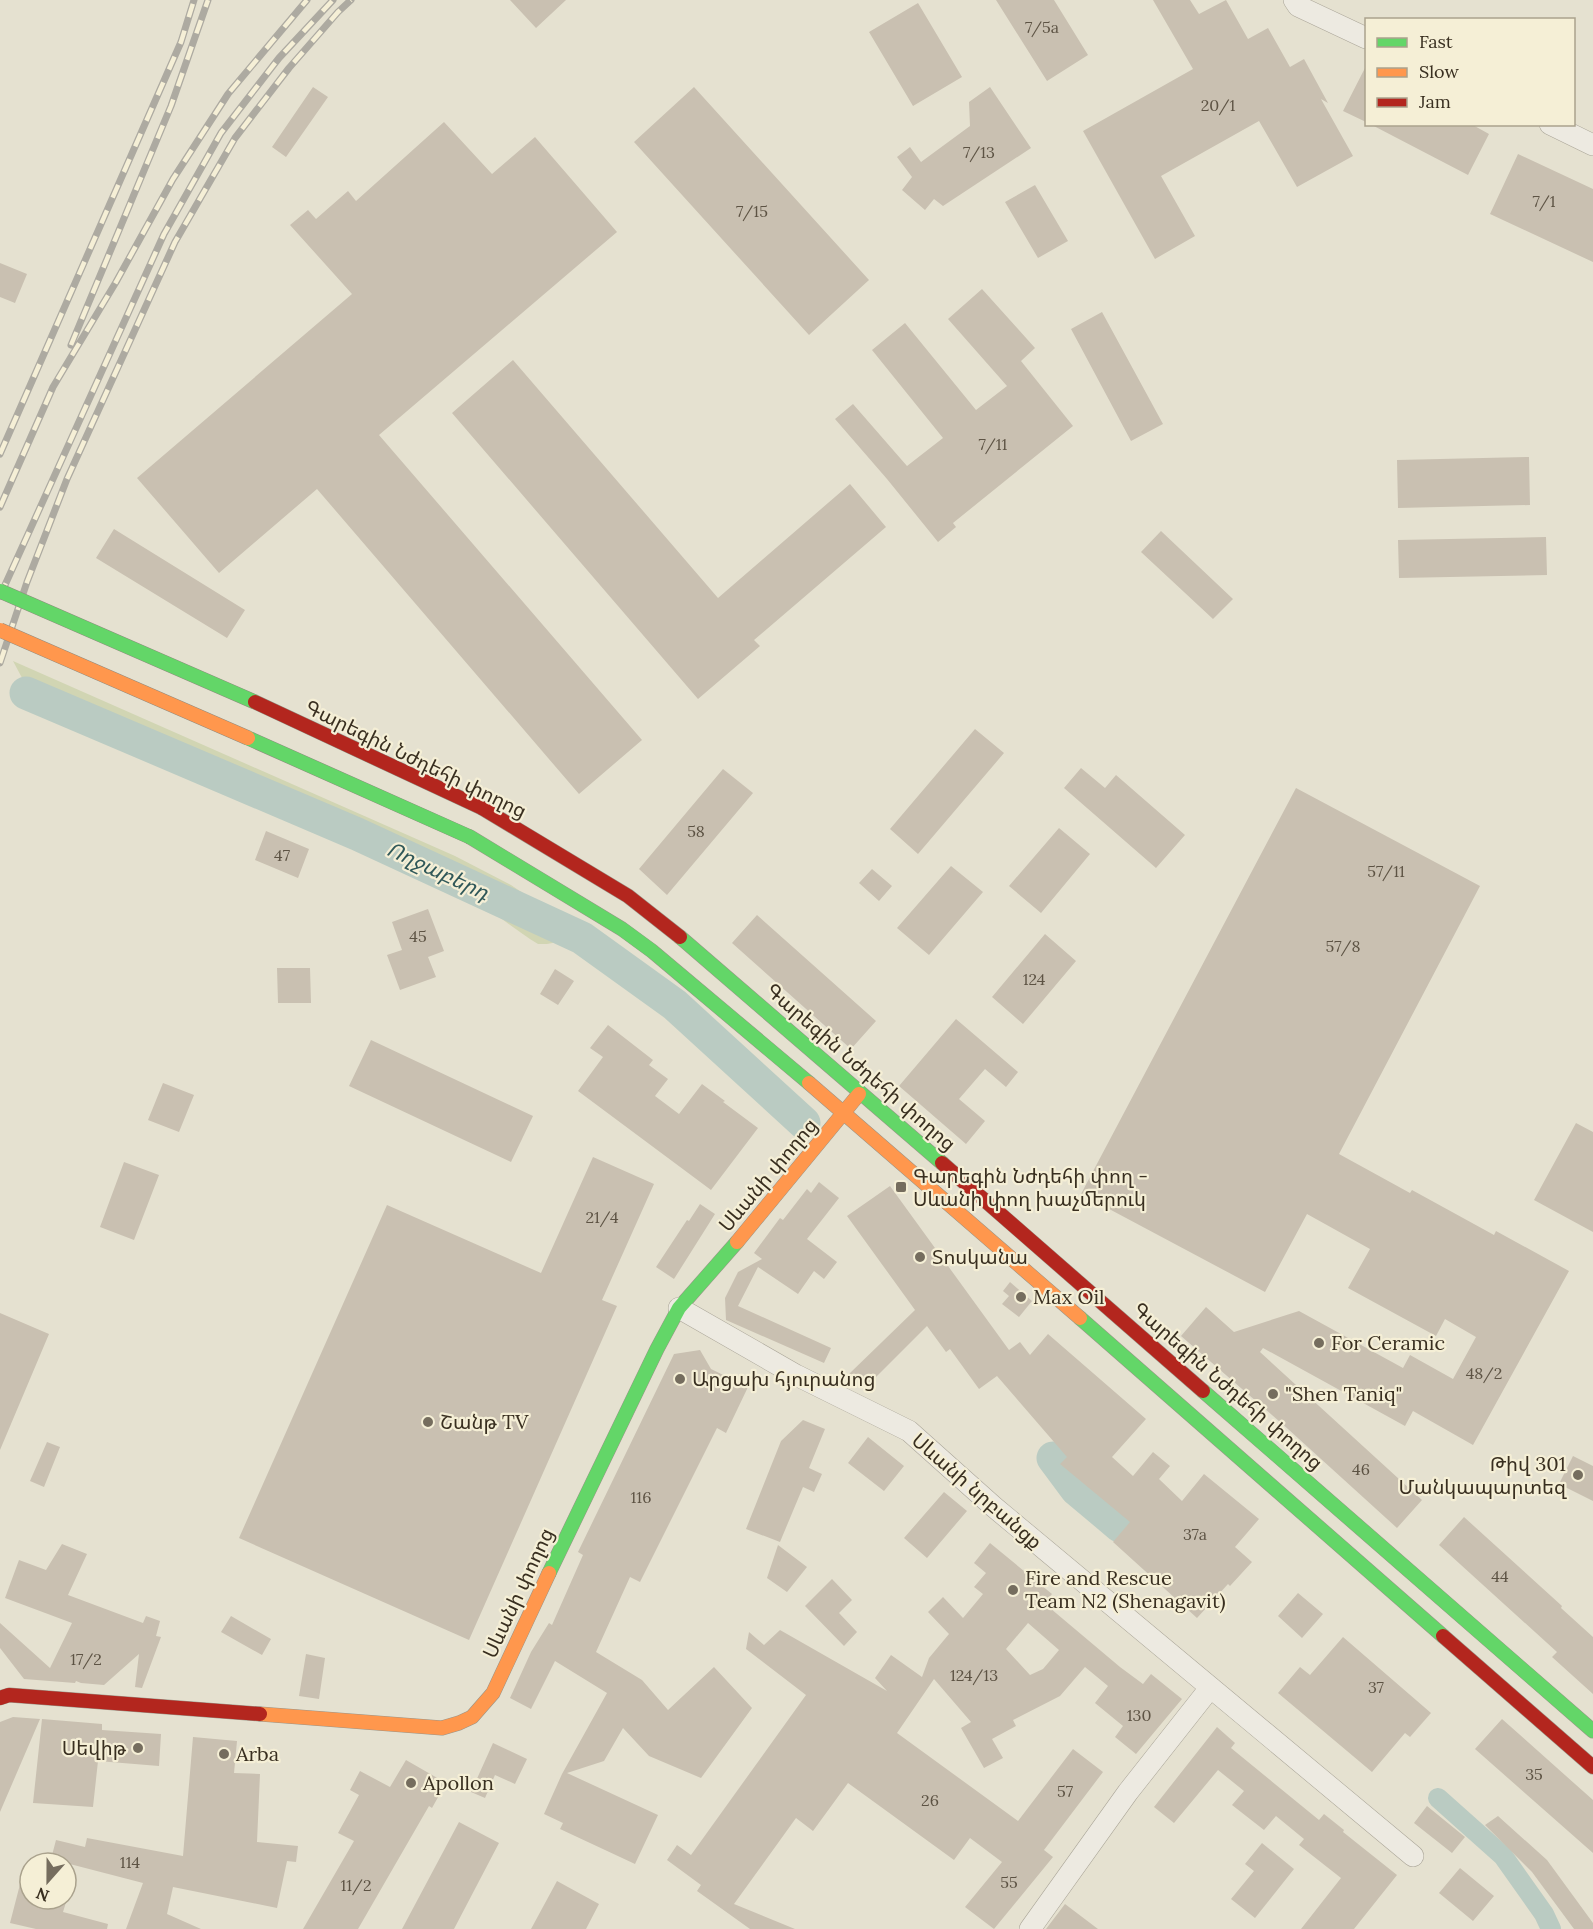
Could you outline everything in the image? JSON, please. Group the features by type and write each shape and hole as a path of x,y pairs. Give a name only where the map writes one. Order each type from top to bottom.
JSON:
{"main road":[{"name":"Գարեգին Նժդեհի փողոց","path":"0,591 261,705 482,808 628,896 671,929 861,1092 1593,1731"},
{"path":"0,630 470,837 622,929 652,951 845,1113 1593,1767"},
{"name":"Սևանի փողոց","path":"0,1698 9,1695 442,1728 462,1724 478,1713 493,1693 556,1557 657,1348 679,1308 750,1228 861,1092"}],"street":[{"path":"1294,0 1298,6 1365,38"},
{"path":"1554,126 1593,145"},
{"name":"Սևանի նրբանցք","path":"679,1308 796,1375 909,1431 994,1507 1413,1856"},
{"path":"1030,1929 1128,1792 1210,1688"}],"green space":[{"path":"13,661 455,856 511,885 574,928 558,941 538,944 477,901 438,879 380,858 330,830 113,736 52,707 29,691"}],"building":[{"path":"510,0 566,0 536,28"},
{"path":"996,0 1054,0 1088,55 1047,81"},
{"path":"1153,0 1190,0 1199,14 1226,0 1248,39 1268,28 1290,67 1304,59 1328,103 1321,99 1353,156 1297,187 1259,121 1161,176 1195,236 1155,259 1083,131 1193,69"},
{"path":"918,3 962,77 913,106 869,32"},
{"path":"1365,68 1365,122 1343,111"},
{"path":"313,87 328,97 286,157 272,147"},
{"path":"694,87 869,280 809,335 634,142"},
{"path":"990,87 1031,148 943,206 934,199 925,210 902,190 912,177 897,157 910,147 921,162 970,126 969,102"},
{"path":"444,122 492,174 535,137 617,232 379,435 642,740 579,794 317,489 219,573 137,478 352,294 290,225 308,210 316,219 348,191 356,201"},
{"path":"1374,126 1475,126 1489,134 1468,175"},
{"path":"1518,154 1593,189 1593,262 1490,214"},
{"path":"1035,185 1068,241 1038,258 1005,202"},
{"path":"0,263 27,274 15,303 0,297"},
{"path":"982,289 1035,348 1021,361 1073,426 953,523 956,527 938,542 835,419 853,404 907,466 943,438 872,350 905,323 976,410 1007,386 948,319"},
{"path":"1102,312 1163,424 1131,441 1071,329"},
{"path":"513,360 718,598 850,484 886,527 754,640 760,646 698,699 452,413"},
{"path":"1529,457 1530,505 1398,508 1397,460"},
{"path":"114,529 245,610 227,638 96,558"},
{"path":"1161,531 1233,599 1213,619 1141,552"},
{"path":"1546,537 1547,575 1399,578 1398,540"},
{"path":"975,729 1004,753 918,854 890,829"},
{"path":"1081,768 1105,788 1116,775 1185,835 1156,868 1064,788"},
{"path":"723,769 753,793 667,895 639,869"},
{"path":"1296,788 1480,886 1339,1154 1410,1193 1412,1190 1494,1235 1496,1231 1569,1271 1473,1445 1413,1411 1405,1426 1263,1348 1260,1352 1422,1500 1397,1528 1181,1336 1206,1307 1234,1332 1299,1311 1403,1368 1410,1355 1453,1379 1476,1337 1445,1319 1436,1336 1348,1288 1370,1249 1307,1214 1265,1292 1081,1194"},
{"path":"1059,828 1090,854 1041,913 1009,886"},
{"path":"266,831 309,849 298,878 255,860"},
{"path":"951,866 983,892 929,955 897,928"},
{"path":"872,869 892,886 879,901 859,883"},
{"path":"428,909 444,951 428,957 436,977 400,990 387,955 402,950 392,922"},
{"path":"757,915 876,1021 851,1049 732,943"},
{"path":"1045,934 1076,961 1023,1024 992,997"},
{"path":"277,968 310,968 311,1003 278,1003"},
{"path":"555,969 574,981 558,1005 540,994"},
{"path":"956,1019 1018,1072 1006,1087 985,1069 959,1099 985,1121 966,1144 899,1086"},
{"path":"608,1025 653,1060 649,1065 668,1079 655,1096 679,1114 702,1084 758,1128 711,1190 578,1091 603,1057 590,1048"},
{"path":"371,1040 533,1116 511,1162 349,1086"},
{"path":"163,1083 194,1095 179,1132 148,1120"},
{"path":"1576,1123 1593,1132 1593,1232 1534,1200"},
{"name":"Շանթ TV","path":"593,1157 654,1184 602,1300 617,1306 469,1640 239,1538 387,1205 541,1273"},
{"path":"124,1162 159,1175 134,1240 100,1227"},
{"path":"819,1182 839,1198 807,1239 837,1262 824,1279 814,1271 798,1294 758,1267 738,1306 831,1348 824,1363 726,1320 725,1298 738,1272 762,1259 754,1253 780,1218 783,1220 807,1189 811,1193"},
{"path":"890,1186 1009,1350 1020,1342 1030,1355 1048,1334 1146,1419 1112,1457 1133,1476 1153,1452 1170,1466 1159,1479 1182,1501 1204,1474 1259,1519 1235,1547 1252,1562 1197,1618 1113,1542 1130,1522 1060,1464 1067,1457 997,1376 979,1389 950,1349 946,1352 927,1326 870,1383 849,1374 915,1310 847,1216"},
{"path":"700,1204 715,1214 674,1279 656,1267"},
{"name":"Max Oil","path":"1010,1282 1032,1301 1019,1317 1002,1304 1009,1296 1003,1291"},
{"path":"0,1313 49,1334 0,1450"},
{"path":"700,1350 711,1369 748,1387 726,1433 717,1428 640,1582 630,1577 596,1652 642,1680 668,1710 714,1667 752,1708 701,1778 649,1756 623,1728 604,1761 567,1773 658,1815 635,1864 560,1829 563,1823 544,1814 562,1774 607,1693 555,1661 531,1709 510,1698 531,1652 549,1623 552,1625 583,1555 578,1552 674,1354"},
{"path":"803,1420 825,1429 809,1468 822,1474 814,1492 803,1487 780,1542 746,1529 781,1441"},
{"path":"868,1437 904,1466 884,1491 848,1463"},
{"path":"47,1442 60,1447 44,1487 30,1481"},
{"name":"Թիվ 301 Մանկապարտեզ","path":"1573,1456 1593,1466 1593,1501 1559,1484"},
{"path":"944,1492 967,1511 927,1558 904,1538"},
{"path":"1464,1517 1593,1637 1593,1694 1552,1657 1557,1652 1439,1545"},
{"path":"990,1543 1052,1594 1044,1603 1120,1667 1143,1684 1151,1674 1182,1699 1136,1754 1115,1737 1123,1726 1095,1703 1108,1686 1085,1667 1060,1696 1013,1720 1016,1726 992,1739 1003,1758 984,1768 961,1728 971,1722 934,1679 897,1733 1018,1821 1073,1749 1103,1772 1044,1850 1053,1857 994,1929 965,1907 1002,1862 970,1838 954,1860 848,1783 813,1831 796,1818 734,1904 795,1929 750,1929 697,1891 701,1885 667,1860 677,1845 691,1855 806,1695 746,1649 749,1632 764,1645 780,1630 887,1691 875,1678 891,1655 922,1677 929,1658 949,1634 928,1612 943,1597 963,1618 983,1594 974,1587 986,1573 974,1563","holes":["1028,1623 1059,1650 1043,1669 1030,1675 1006,1649"]},
{"path":"62,1544 87,1554 68,1595 143,1623 146,1616 160,1621 156,1636 161,1637 142,1688 135,1687 139,1654 104,1685 76,1681 75,1683 24,1679 0,1648 0,1623 50,1668 72,1623 5,1598 19,1560 46,1570"},
{"path":"778,1545 807,1567 787,1592 767,1578"},
{"path":"832,1579 852,1600 839,1613 857,1632 844,1646 805,1606"},
{"path":"1298,1593 1323,1614 1302,1638 1278,1616"},
{"path":"231,1616 271,1639 262,1655 221,1632"},
{"path":"1343,1637 1431,1713 1410,1737 1405,1733 1372,1772 1278,1693 1300,1667 1310,1675"},
{"path":"306,1654 325,1658 319,1699 299,1696"},
{"path":"13,1717 40,1719 0,1812 0,1722"},
{"path":"42,1719 102,1724 102,1730 161,1734 159,1766 98,1761 93,1807 33,1803"},
{"path":"1502,1719 1593,1800 1593,1853 1475,1749"},
{"path":"1217,1727 1235,1743 1231,1748 1319,1820 1324,1814 1397,1875 1354,1929 1301,1929 1341,1878 1299,1845 1304,1839 1276,1816 1264,1830 1232,1805 1244,1791 1218,1770 1174,1823 1154,1807"},
{"path":"193,1737 237,1741 234,1773 260,1774 257,1842 298,1846 296,1862 287,1861 277,1908 173,1887 167,1914 201,1929 126,1929 143,1883 78,1866 78,1851 53,1851 56,1840 85,1847 87,1838 183,1856"},
{"path":"493,1743 527,1759 515,1784 495,1775 485,1798 471,1792"},
{"path":"406,1760 446,1783 432,1808 429,1806 358,1929 303,1929 354,1841 338,1833 359,1795 350,1790 360,1771 390,1787"},
{"path":"1427,1806 1465,1837 1452,1853 1414,1823"},
{"path":"1498,1816 1547,1860 1593,1923 1593,1929 1574,1929 1532,1872 1485,1825"},
{"path":"459,1822 499,1843 454,1929 402,1929"},
{"path":"1262,1843 1294,1869 1255,1918 1231,1899 1254,1871 1245,1864"},
{"path":"1460,1868 1494,1896 1473,1921 1439,1893"},
{"path":"557,1881 599,1904 586,1929 531,1929"},
{"path":"18,1892 18,1911 63,1911 108,1924 107,1929 36,1929 10,1923"},
{"path":"1065,1904 1098,1929 1046,1929"}],"waterway":[{"name":"Ողջաբերդ","path":"26,693 357,834 582,938 675,1005 804,1123"},
{"name":"Ողջաբերդ","path":"1053,1458 1076,1489 1120,1526"},
{"path":"1438,1798 1503,1856 1544,1914 1551,1929"}],"railway":[{"path":"0,454 181,42 194,0"},
{"path":"71,345 171,106 208,0"},
{"path":"0,507 53,387 116,282 173,179 228,94 307,0"},
{"path":"0,596 164,234 221,133 279,58 333,0"},
{"path":"0,663 27,582 67,479 175,242 235,138 289,68 351,0"}],"traffic: fast":[{"path":"0,591 255,702"},
{"path":"248,738 470,837"},
{"path":"470,837 622,929 652,951 809,1083"},
{"path":"680,937 942,1163"},
{"path":"549,1573 679,1308 737,1242"},
{"path":"1080,1318 1443,1636"},
{"path":"1203,1391 1593,1731"}],"traffic: slow":[{"path":"0,630 248,738"},
{"path":"809,1083 1080,1318"},
{"path":"737,1242 859,1094"},
{"path":"260,1714 442,1728 472,1717 493,1693 549,1573"}],"traffic: jam":[{"path":"255,702 482,808"},
{"path":"482,808 628,896 680,937"},
{"path":"942,1163 1203,1391"},
{"path":"1443,1636 1593,1767"},
{"path":"0,1698 9,1695 260,1714"}],"place":[{"name":"Գարեգին Նժդեհի փող - Սևանի փող խաչմերուկ","path":"901,1187"},
{"name":"Տոսկանա","path":"920,1257"},
{"name":"Max Oil","path":"1021,1297"},
{"name":"For Ceramic","path":"1319,1343"},
{"name":"Արցախ հյուրանոց","path":"680,1379"},
{"name":"\"Shen Taniq\"","path":"1273,1394"},
{"name":"Շանթ TV","path":"428,1422"},
{"name":"Թիվ 301 Մանկապարտեզ","path":"1578,1475"},
{"name":"Fire and Rescue Team N2 (Shenagavit)","path":"1013,1590"},
{"name":"Սեվիթ","path":"138,1748"},
{"name":"Arba","path":"224,1754"},
{"name":"Apollon","path":"411,1783"}]}
